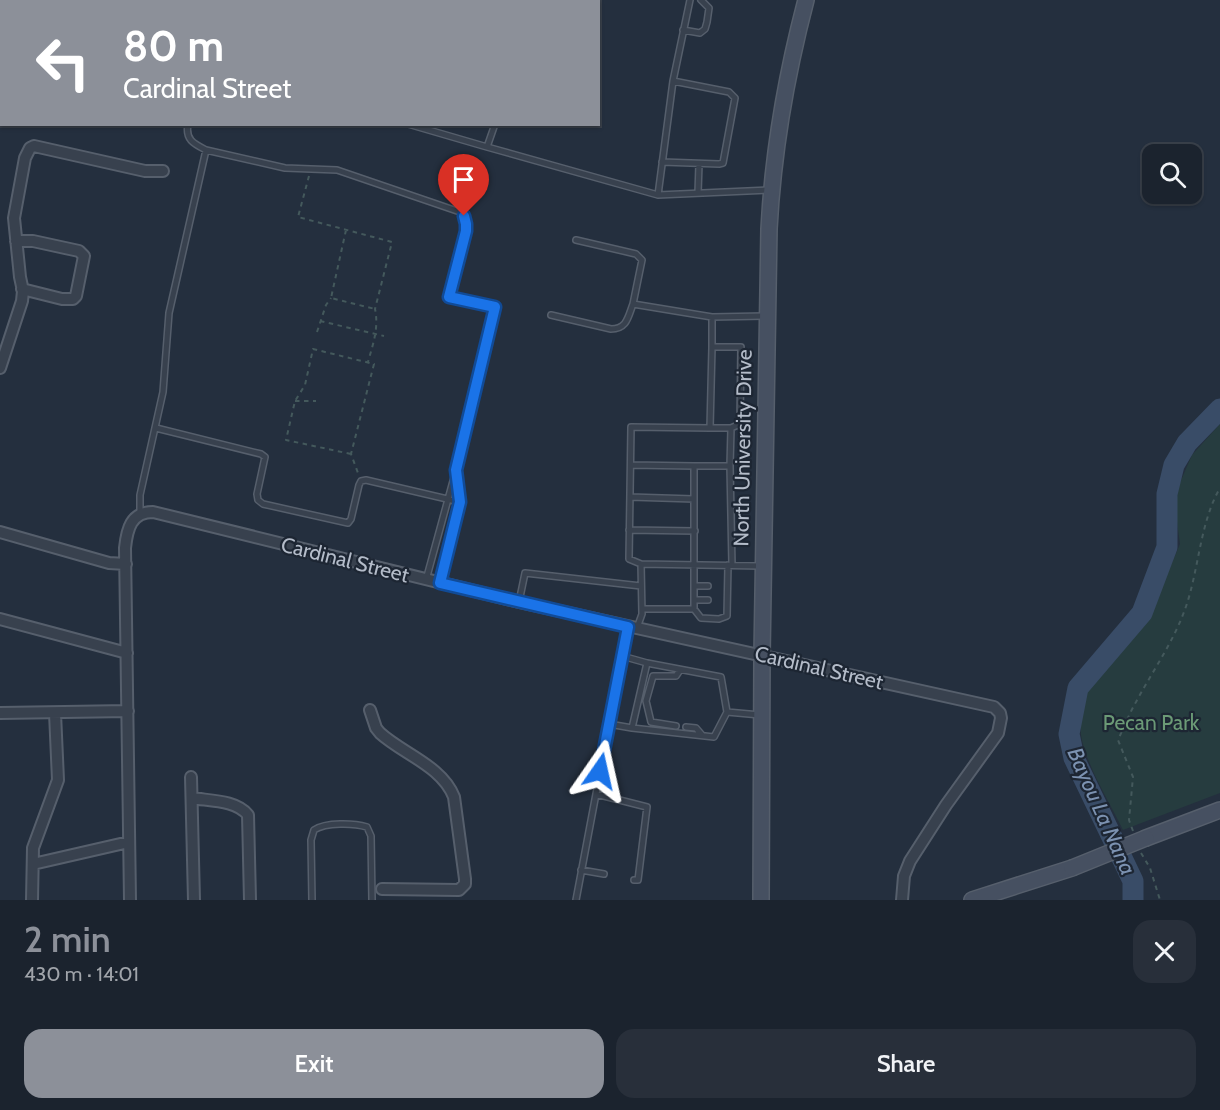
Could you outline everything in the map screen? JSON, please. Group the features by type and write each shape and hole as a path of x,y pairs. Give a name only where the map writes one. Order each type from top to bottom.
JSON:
{"main road":[{"name":"North University Drive","path":"761,900 766,316 771,190 774,155 786,84 806,0"},
{"path":"972,900 1072,868 1220,810"}],"street":[{"path":"0,368 20,311 22,289 16,242 15,206 24,158 30,148 34,146 145,171 164,171"},
{"path":"16,242 33,241 79,251 84,256 76,296 73,299 62,299 22,289"},
{"name":"Cardinal Street","path":"140,514 153,512 519,602 994,707 1000,713 1001,723 998,733 946,805 906,868 902,885 902,900"},
{"path":"130,900 126,564 128,527 140,514"},
{"path":"0,532 109,563 126,564"},
{"path":"0,619 127,652"},
{"path":"370,710 380,733 441,777 451,788 465,884 459,890 406,895 382,888"},
{"path":"0,713 128,711"},
{"path":"32,900 36,837 58,780 56,712"},
{"path":"192,777 194,900"},
{"path":"192,798 235,805 242,808 248,815 250,900"},
{"path":"33,864 129,842"}],"lane":[{"path":"658,195 673,81 690,0"},
{"path":"683,30 700,33 705,28 709,8 701,0"},
{"path":"662,162 723,163 735,98 729,92 673,81"},
{"path":"188,126 190,141 206,150 285,168 337,170 454,209 464,216 466,231 449,297 495,307 456,470 426,580"},
{"path":"415,126 658,195 771,190"},
{"path":"487,147 494,126"},
{"path":"140,514 140,495 163,392 169,314 206,150"},
{"path":"698,193 699,164"},
{"path":"551,315 619,329 625,324 633,304 642,260 636,254 576,240"},
{"path":"633,304 712,317 766,316"},
{"path":"710,428 712,317"},
{"path":"712,347 741,347 740,424 731,428 632,427 629,559 641,564 763,566"},
{"path":"156,428 261,454 265,457 257,494 258,500 263,504 348,523 361,481 366,480 460,502"},
{"path":"694,466 694,609 701,618 719,619 727,616 725,587 730,565 731,428"},
{"path":"631,465 730,466"},
{"path":"440,583 460,502 456,470"},
{"path":"630,497 694,499"},
{"path":"629,530 695,531"},
{"path":"576,900 622,657 633,628 642,614 641,564"},
{"path":"519,602 525,573 641,586"},
{"path":"694,586 708,586"},
{"path":"694,600 708,600"},
{"path":"642,609 694,609"},
{"path":"609,724 714,737 727,712 721,677 622,657"},
{"path":"632,728 647,663"},
{"path":"676,726 651,722 646,700 653,676 676,676 680,670"},
{"path":"727,712 762,715"},
{"path":"686,727 696,728 702,735"},
{"path":"596,794 647,807 638,880 634,880"},
{"path":"312,900 310,840 314,830 326,825 360,825 367,827 371,836 372,900"},
{"path":"581,870 604,874"}],"path":[{"path":"310,175 298,217 392,242 375,309 376,334 368,362"},
{"path":"317,332 326,305 331,298 346,230"},
{"path":"331,298 375,309"},
{"path":"320,321 384,336"},
{"path":"351,454 286,440 295,401 305,385 313,349 374,364 351,454 361,481"},
{"path":"295,401 316,401"},
{"path":"1129,820 1133,777 1118,740 1134,704 1172,641 1185,611 1197,568 1210,505 1220,488"},
{"path":"1150,868 1160,900"}],"green space":[{"name":"Pecan Park","path":"1220,424 1220,793 1123,830 1093,771 1084,747 1081,735 1081,716 1084,702 1089,684 1148,618 1180,544 1175,508 1179,485 1192,455"}],"waterway":[{"name":"Bayou La Nana","path":"1133,900 1133,881 1074,758 1069,734 1078,688 1142,613 1167,547 1167,494 1174,465 1187,443 1220,409"}],"route":[{"path":"464,216 466,231 449,297 495,307 456,470 460,502 440,583 628,627 600,771"}]}
